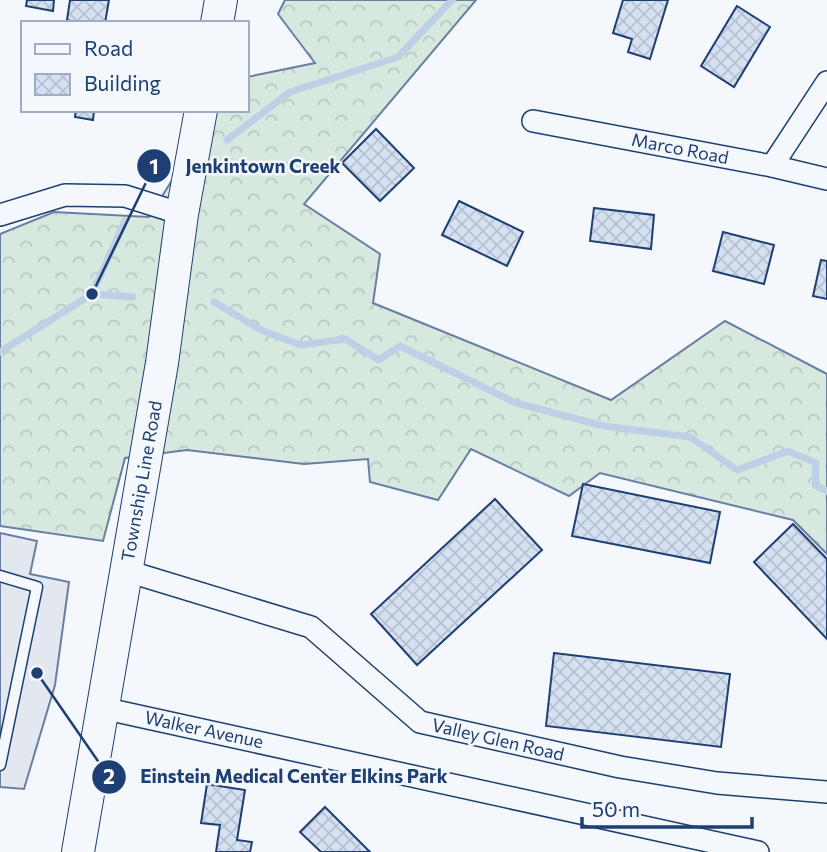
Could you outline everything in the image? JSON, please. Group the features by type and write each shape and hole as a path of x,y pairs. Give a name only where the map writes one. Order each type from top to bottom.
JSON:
{"main road":[{"path":"217,21 221,0"},
{"name":"Township Line Road","path":"78,852 162,363 201,112"}],"street":[{"path":"772,166 827,82"},
{"name":"Marco Road","path":"533,121 772,166 827,179"},
{"path":"0,215 65,195 125,196 183,214"},
{"name":"Valley Glen Road","path":"127,571 310,627 420,722 620,767 717,782 827,792"},
{"name":"Walker Avenue","path":"102,708 758,852"}],"lane":[{"path":"0,576 37,586 0,765"}],"green space":[{"path":"285,0 476,0 304,204 380,254 373,303 611,400 725,321 827,374 827,554 793,520 600,473 569,496 471,449 438,500 370,482 368,459 304,464 187,450 125,458 103,541 0,526 0,234 54,212 149,217 215,112 248,112 248,77 315,63 278,14"}],"shaded area":[{"path":"0,533 37,541 30,574 69,582 55,685 24,789 0,787"}],"building":[{"path":"27,0 54,0 53,11 26,6"},
{"path":"70,0 109,0 105,21 67,20"},
{"path":"623,0 668,0 650,59 628,52 632,39 613,33"},
{"path":"737,6 770,27 734,87 701,66"},
{"path":"76,112 94,112 93,120 75,117"},
{"path":"376,129 414,168 380,201 342,163"},
{"path":"459,201 523,232 507,266 442,235"},
{"path":"594,208 654,215 651,249 590,241"},
{"path":"723,232 774,245 764,284 713,271"},
{"path":"821,260 827,261 827,299 813,296"},
{"path":"583,484 720,512 710,563 572,536"},
{"path":"495,499 542,550 417,665 371,614"},
{"path":"793,524 827,559 827,639 754,562"},
{"path":"554,653 730,674 721,747 546,726"},
{"path":"207,784 245,790 237,840 252,842 250,852 216,852 220,825 201,823"},
{"path":"325,807 370,852 321,852 300,832"}],"waterway":[{"path":"227,140 290,92 398,57 452,0"},
{"path":"0,352 92,294 125,221"},
{"path":"92,294 133,297"},
{"path":"214,302 263,331 301,345 345,339 379,360 400,346 516,403 604,426 690,437 737,470 788,451 816,463 815,485 827,491"}],"place":[{"name":"Jenkintown Creek","path":"92,294"},
{"name":"Einstein Medical Center Elkins Park","path":"37,673"}]}
